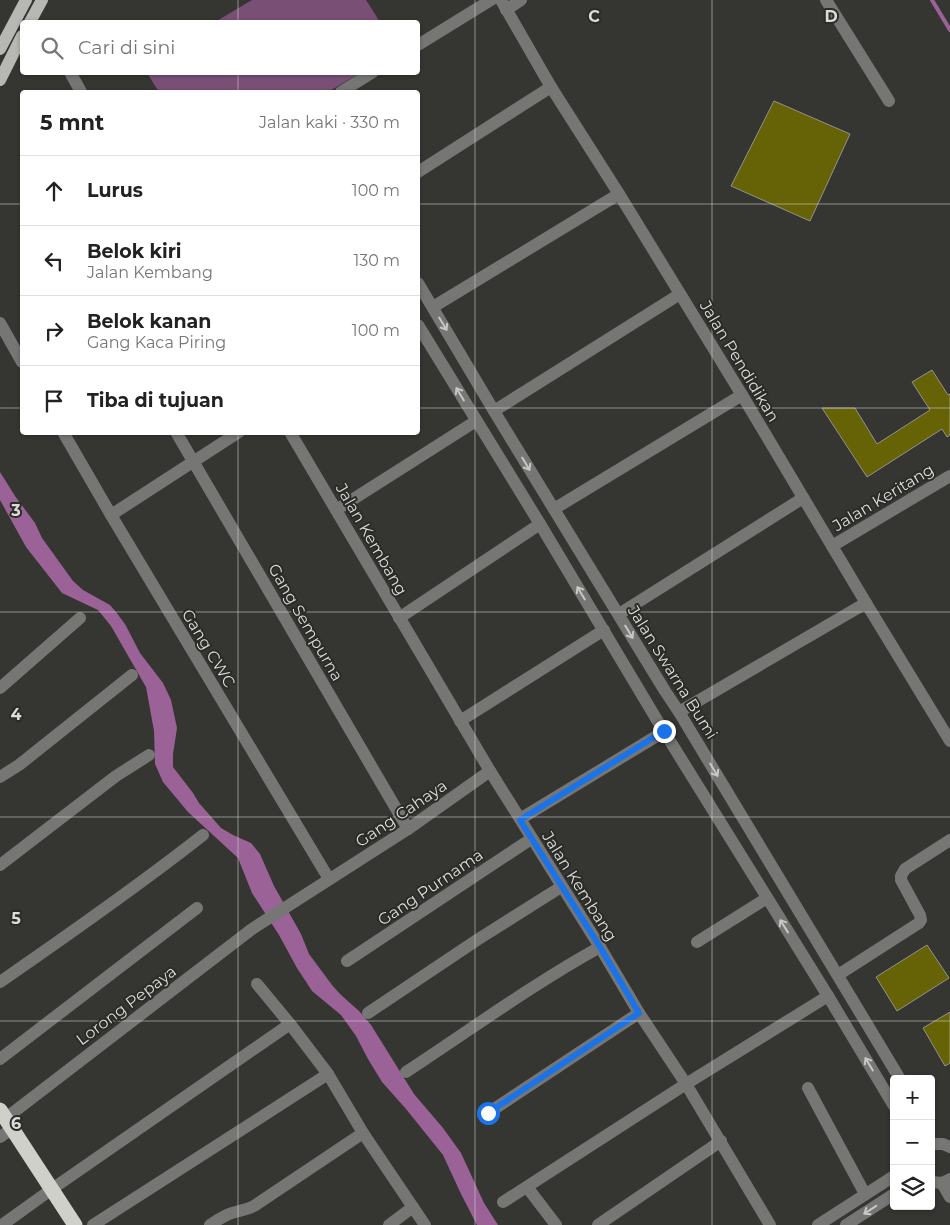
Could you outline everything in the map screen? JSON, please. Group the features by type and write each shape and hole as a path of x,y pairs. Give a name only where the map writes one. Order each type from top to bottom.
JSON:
{"highway":[{"path":"5,1123 75,1225"}],"main road":[{"path":"0,48 27,0"},
{"path":"35,19 42,0"},
{"path":"0,80 20,40"}],"street":[{"path":"27,0 35,19"},
{"path":"420,44 491,0"},
{"path":"503,5 521,0"},
{"path":"826,0 889,102"},
{"name":"Jalan Pendidikan","path":"503,5 950,741"},
{"path":"72,75 81,90"},
{"path":"344,90 368,75"},
{"path":"420,171 552,87"},
{"path":"433,307 619,194"},
{"name":"Jalan Swarna Bumi","path":"420,285 494,411 679,712 898,1075"},
{"path":"494,411 680,294"},
{"path":"0,323 20,358"},
{"path":"420,328 890,1099"},
{"path":"554,509 742,396"},
{"path":"336,510 476,421"},
{"name":"Gang CWC","path":"65,435 329,879"},
{"name":"Gang Sempurna","path":"178,435 408,829"},
{"path":"111,515 234,435"},
{"name":"Jalan Kembang","path":"292,435 490,772 600,947 639,1013 686,1084 770,1225"},
{"name":"Jalan Keritang","path":"832,546 950,476"},
{"path":"525,500 542,490"},
{"path":"619,614 803,498"},
{"path":"399,618 540,524"},
{"path":"679,712 866,603"},
{"path":"0,688 80,618"},
{"path":"460,721 604,630"},
{"path":"0,777 19,765 132,675"},
{"path":"647,703 665,691"},
{"path":"520,820 664,731"},
{"path":"0,865 116,776 149,755"},
{"name":"Gang Cahaya","path":"287,907 408,829 490,772"},
{"path":"0,982 177,856 203,835"},
{"name":"Gang Purnama","path":"347,961 532,839"},
{"path":"838,975 919,923 920,915 900,876 905,868 950,840"},
{"path":"368,1013 561,887"},
{"path":"697,942 767,898"},
{"name":"Lorong Pepaya","path":"5,1123 267,919 287,907"},
{"path":"0,1059 197,908"},
{"path":"406,1072 511,1002 600,947"},
{"path":"257,984 328,1074 363,1133 425,1225"},
{"path":"503,1202 686,1084 828,996"},
{"path":"488,1113 639,1013"},
{"path":"2,1225 290,1024"},
{"path":"93,1225 328,1074"},
{"path":"808,1088 865,1194"},
{"path":"210,1225 228,1214 254,1206 363,1133"},
{"path":"598,1225 720,1141"},
{"path":"818,1225 890,1178"},
{"path":"941,1181 950,1197"},
{"path":"527,1187 556,1225"},
{"path":"846,1225 890,1197"},
{"path":"389,1225 413,1206"}],"shaded area":[{"path":"252,0 366,0 379,20 218,20"},
{"path":"148,75 357,75 331,90 158,90"},
{"path":"0,472 35,523 42,538 73,581 83,590 110,605 125,624 140,653 163,683 171,700 177,728 173,767 199,803 221,828 251,843 260,854 274,886 301,934 309,954 332,985 371,1025 414,1094 461,1153 484,1203 498,1225 477,1225 443,1155 382,1082 356,1036 341,1015 312,991 297,968 279,935 252,893 238,858 188,812 163,782 155,764 154,731 146,687 111,626 98,610 62,593 26,547 0,500"}],"building":[{"path":"774,101 850,134 810,221 731,186"},
{"path":"932,370 948,395 950,394 950,435 947,437 942,429 867,477 822,408 855,408 877,444 930,410 912,382"},
{"path":"927,945 949,978 897,1011 876,977"},
{"path":"950,1012 950,1063 945,1066 923,1028"}],"waterway":[{"path":"932,0 950,30"}],"route":[{"path":"488,1113 639,1013 520,820 664,731"}]}
